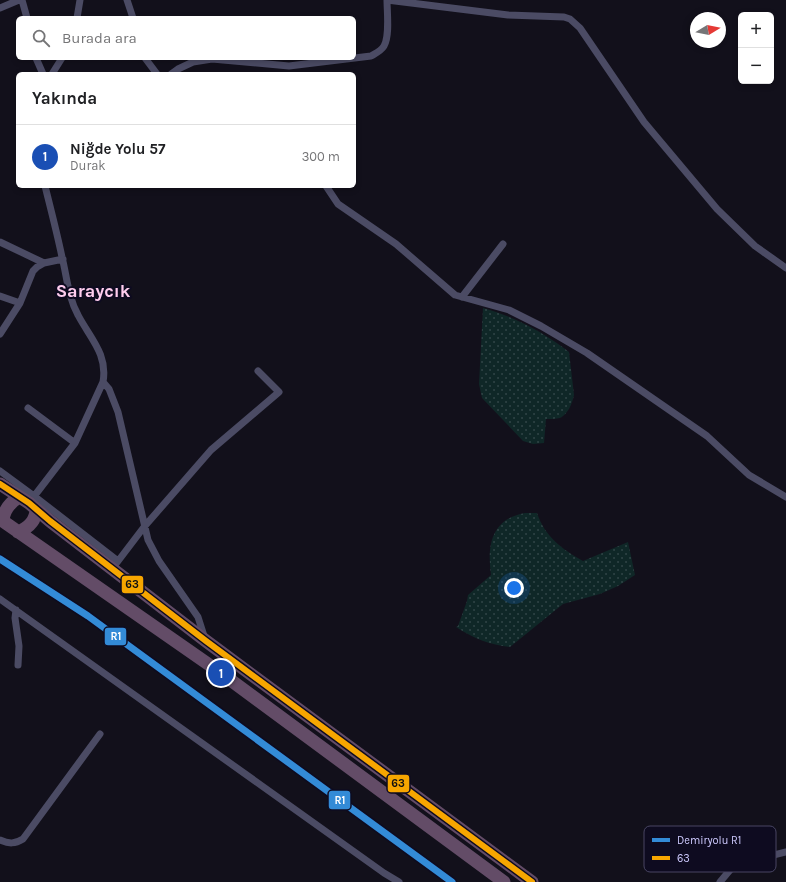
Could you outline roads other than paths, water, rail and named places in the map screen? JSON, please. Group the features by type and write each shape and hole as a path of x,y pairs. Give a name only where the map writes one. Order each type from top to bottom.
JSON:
{"highway":[{"path":"0,484 30,501 115,565 206,641 532,882"},
{"path":"7,524 6,510 14,500 30,501"},
{"path":"7,524 24,529 34,520 30,501"},
{"path":"7,524 221,673 504,882"}],"street":[{"path":"0,8 19,0"},
{"path":"22,0 26,16"},
{"path":"77,16 80,0"},
{"path":"127,0 132,16"},
{"path":"356,58 371,56 378,52 383,46 386,39 387,0 508,15 564,17 575,23 580,28 644,122 717,209 755,246 786,268"},
{"path":"37,60 42,72"},
{"path":"53,72 61,60"},
{"path":"146,60 156,72"},
{"path":"174,72 193,62 206,60"},
{"path":"223,60 289,66 338,60"},
{"path":"0,471 30,501 75,443 103,382 104,371 102,355 72,304 66,281 63,259 45,188"},
{"path":"327,188 338,204 396,244 455,295 509,310 541,326 587,353 707,436 748,475 786,497"},
{"path":"0,242 44,263"},
{"path":"462,297 503,244"},
{"path":"0,334 20,303 33,271 44,263 63,259"},
{"path":"0,296 20,303"},
{"path":"115,565 144,527 211,450 279,392 258,371"},
{"path":"103,382 109,389 118,412 148,540 159,561 198,617 206,641"},
{"path":"28,408 75,443"},
{"path":"0,599 384,873 399,882"},
{"path":"16,610 15,618 19,646 18,665"},
{"path":"0,840 12,844 23,839 100,734"},
{"path":"776,854 786,852"},
{"path":"720,882 728,872"}],"rail line":[{"name":"R1","path":"0,559 88,616 452,882"}],"place":[{"name":"Niğde Yolu 57","path":"221,673"}],"district":[{"name":"Saraycık","path":"93,291"}]}
